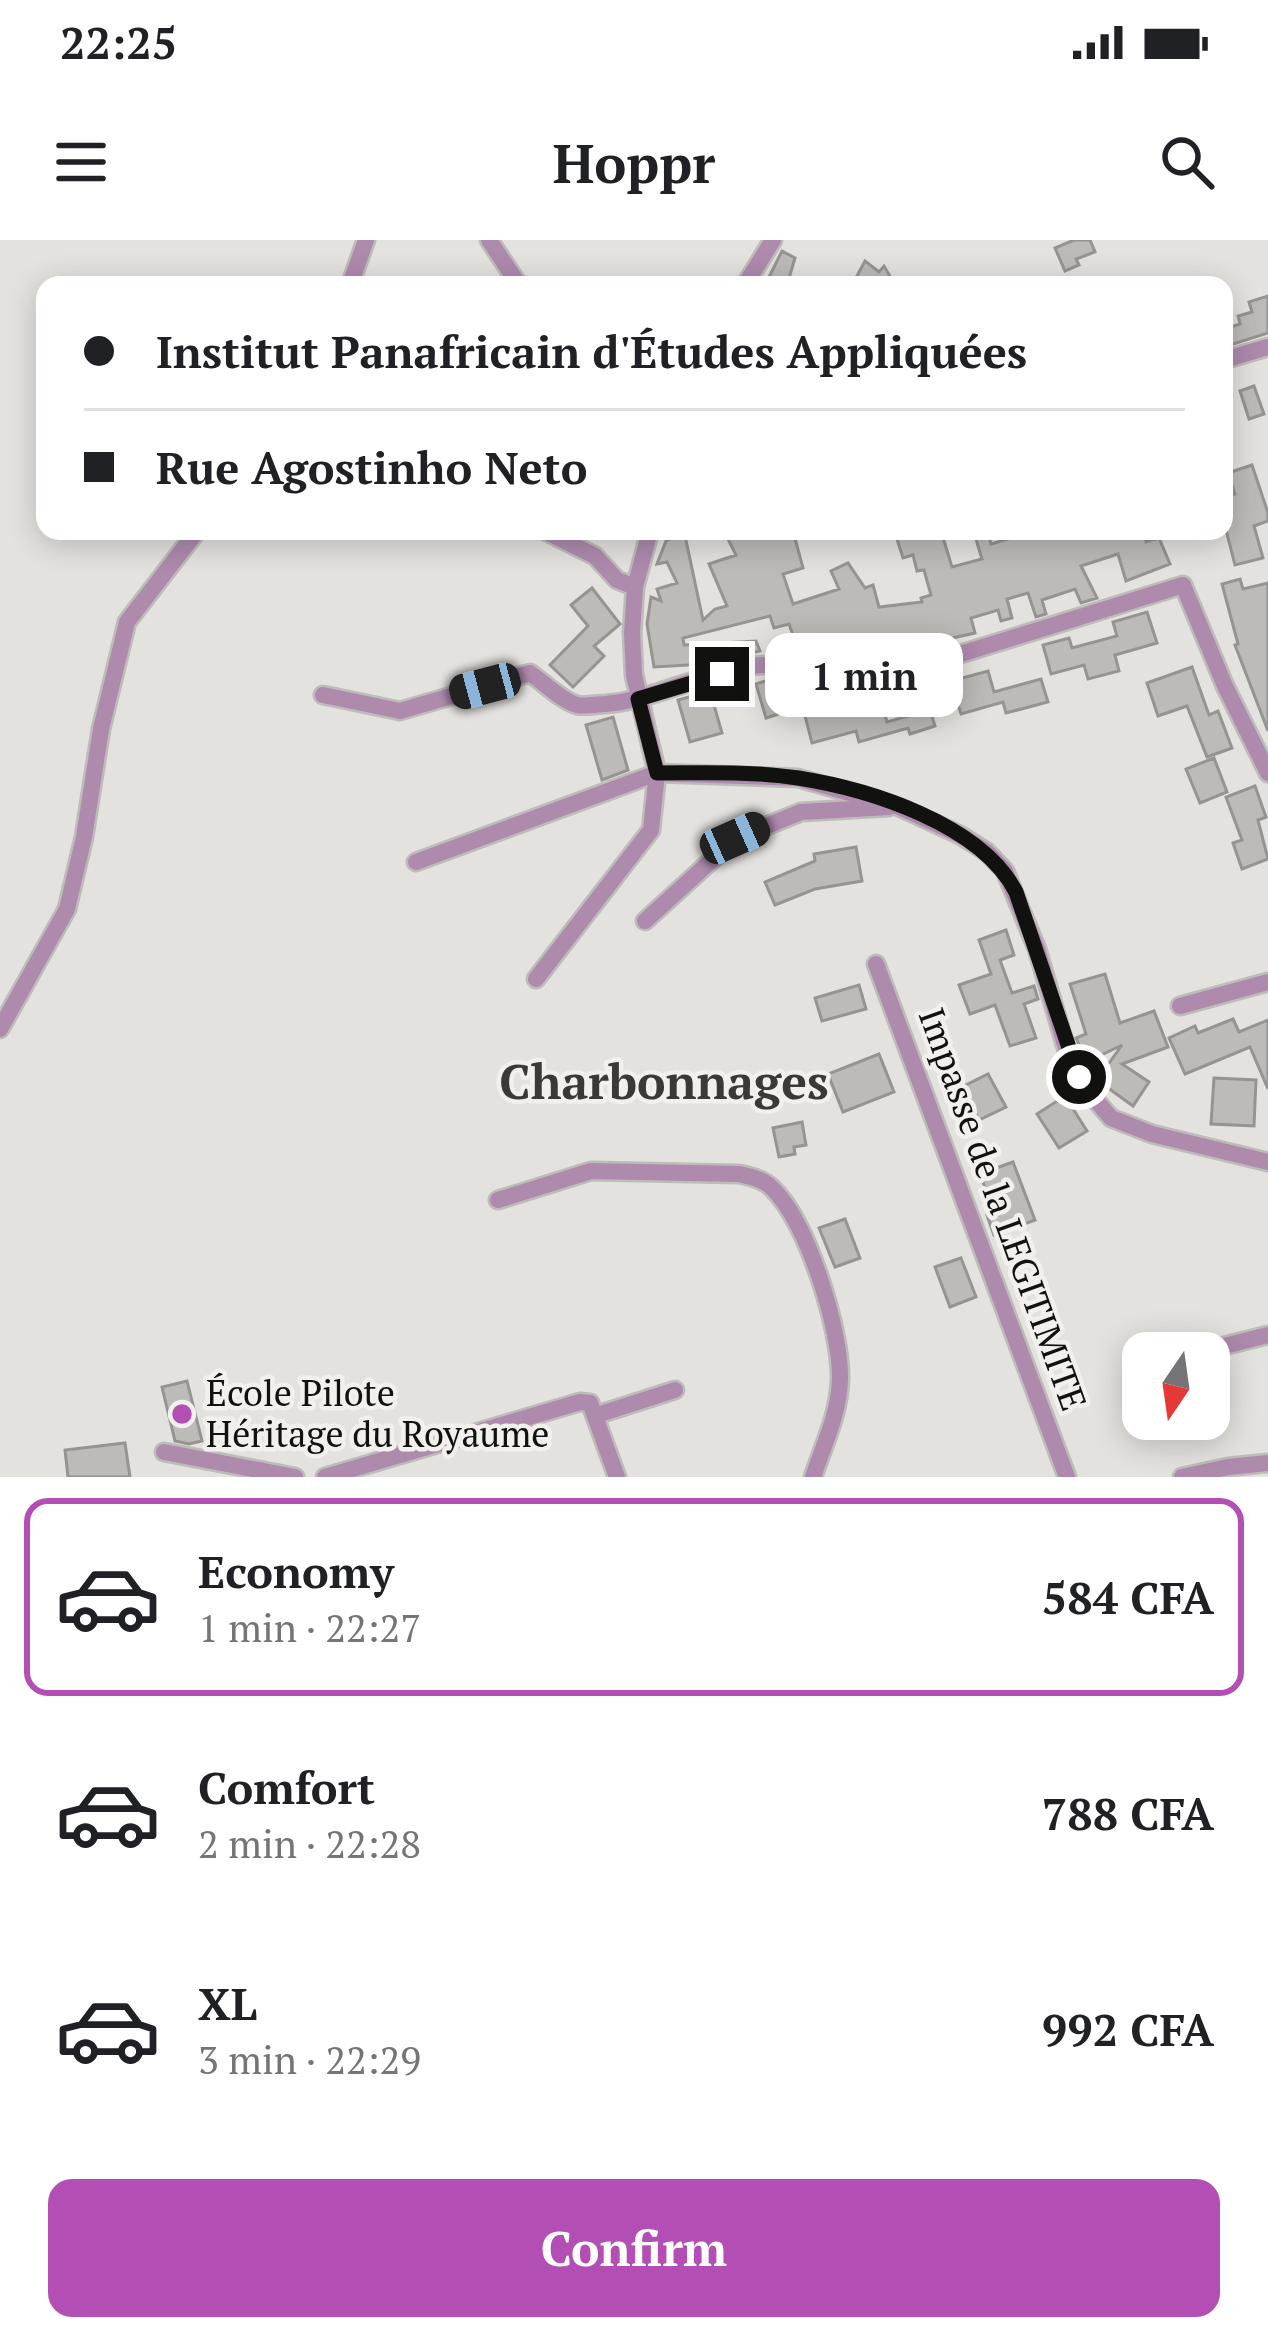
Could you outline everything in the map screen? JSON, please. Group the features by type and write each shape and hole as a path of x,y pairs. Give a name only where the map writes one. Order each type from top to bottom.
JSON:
{"street":[{"path":"353,276 366,240"},
{"path":"751,276 773,240"},
{"path":"496,243 514,276"},
{"path":"1233,357 1268,347"},
{"path":"0,1029 67,909 85,837 100,729 127,622 190,540"},
{"path":"566,540 595,556 617,580 634,587"},
{"path":"536,979 651,830 657,773 634,675 634,587 647,540"},
{"path":"323,695 400,711 530,673 576,705 638,699 749,665 800,667 830,688 1183,585 1268,773"},
{"path":"416,862 657,773 798,778 899,806 960,835 1005,871 1037,949 1066,1048 1087,1090 1111,1118 1151,1134 1268,1162"},
{"path":"645,921 735,838 801,812 899,806"},
{"name":"Impasse de la LEGITIMITE","path":"876,964 1067,1477"},
{"path":"1180,1006 1268,982"},
{"path":"498,1200 591,1171 739,1174 762,1180 777,1192 813,1261 838,1343 837,1409 813,1477"},
{"path":"1230,1344 1268,1335"},
{"path":"597,1415 675,1390"},
{"path":"325,1477 580,1402 590,1403 597,1415 617,1477"},
{"path":"164,1452 295,1477"},
{"path":"1182,1477 1268,1463"}],"building":[{"path":"1090,240 1095,252 1076,259 1079,265 1065,271 1055,248"},
{"path":"782,251 795,258 790,276 770,276"},
{"path":"865,261 879,272 884,266 890,276 857,276"},
{"path":"1268,296 1268,333 1233,344 1233,326 1240,324 1238,316 1252,312 1249,302"},
{"path":"1254,386 1264,414 1249,419 1240,391"},
{"path":"1252,465 1268,513 1268,521 1254,526 1263,558 1235,565 1229,540 1233,540 1233,471"},
{"path":"686,540 703,620 727,606 709,564 736,555 728,540 795,540 803,568 783,574 793,604 839,589 831,571 848,563 865,588 873,585 879,607 922,602 921,598 931,595 924,570 917,571 913,555 903,558 897,540 944,540 952,567 982,559 976,540 991,544 1005,540 1160,540 1170,564 1126,581 1118,554 1081,566 1097,598 1081,603 1075,589 1042,600 1046,614 1036,617 1028,593 1007,599 1012,618 1001,621 998,610 971,618 975,633 943,640 893,661 891,645 857,655 855,648 813,662 801,658 789,624 774,628 770,616 683,638 684,645 756,641 760,651 706,664 654,667 647,624 651,597 661,601 657,589 677,583 667,562 657,564 666,541"},
{"path":"1240,579 1243,589 1268,583 1268,731 1235,645 1222,584"},
{"path":"592,588 620,624 594,646 604,656 573,687 550,665 588,626 571,605"},
{"path":"1147,612 1157,643 1115,655 1119,671 1088,679 1084,665 1051,674 1043,645 1069,638 1072,648 1117,636 1113,622"},
{"path":"1192,667 1209,715 1218,711 1232,748 1207,757 1187,706 1158,716 1147,683"},
{"path":"988,671 994,692 1041,679 1048,702 1006,713 1003,702 961,714 951,681"},
{"path":"785,680 794,709 766,718 756,684"},
{"path":"710,691 722,733 690,742 678,700"},
{"path":"840,699 843,711 881,701 887,722 930,710 935,726 910,734 908,728 859,742 856,731 812,743 803,708"},
{"path":"613,717 628,770 602,780 586,725"},
{"path":"1214,758 1227,792 1200,803 1186,769"},
{"path":"1255,786 1266,817 1258,820 1268,859 1242,869 1233,843 1242,840 1226,797"},
{"path":"856,847 862,881 815,889 775,905 765,882 815,861 814,854"},
{"path":"1006,930 1014,955 1000,960 1012,993 1034,986 1038,999 1024,1004 1036,1038 1010,1046 995,1005 970,1014 959,985 991,974 979,940"},
{"path":"1105,974 1120,1023 1154,1011 1168,1047 1122,1064 1149,1082 1133,1106 1097,1080 1122,1045 1087,1062 1076,1038 1086,1034 1070,984"},
{"path":"859,985 866,1009 822,1021 815,998"},
{"path":"1233,1019 1239,1032 1268,1020 1268,1089 1250,1047 1185,1074 1169,1038 1195,1026 1198,1033"},
{"path":"879,1054 894,1092 843,1112 828,1074"},
{"path":"988,1074 1006,1107 979,1120 962,1087"},
{"path":"1214,1078 1256,1080 1254,1126 1211,1124"},
{"path":"1065,1096 1087,1131 1059,1148 1037,1114"},
{"path":"802,1122 806,1145 794,1147 795,1154 779,1157 773,1128"},
{"path":"1013,1162 1035,1220 994,1235 987,1215 994,1212 980,1174"},
{"path":"845,1219 860,1258 835,1267 819,1228"},
{"path":"961,1258 976,1297 950,1307 935,1267"},
{"name":"École Pilote Héritage du Royaume","path":"187,1381 202,1441 189,1444 175,1441 162,1387"},
{"path":"125,1443 130,1477 68,1477 65,1450"}],"place":[{"name":"École Pilote Héritage du Royaume","path":"182,1414"}],"district":[{"name":"Charbonnages","path":"664,1082"}],"route":[{"path":"722,674 638,699 657,773 774,776 830,785 899,806 987,852 1016,892 1079,1077"}]}
